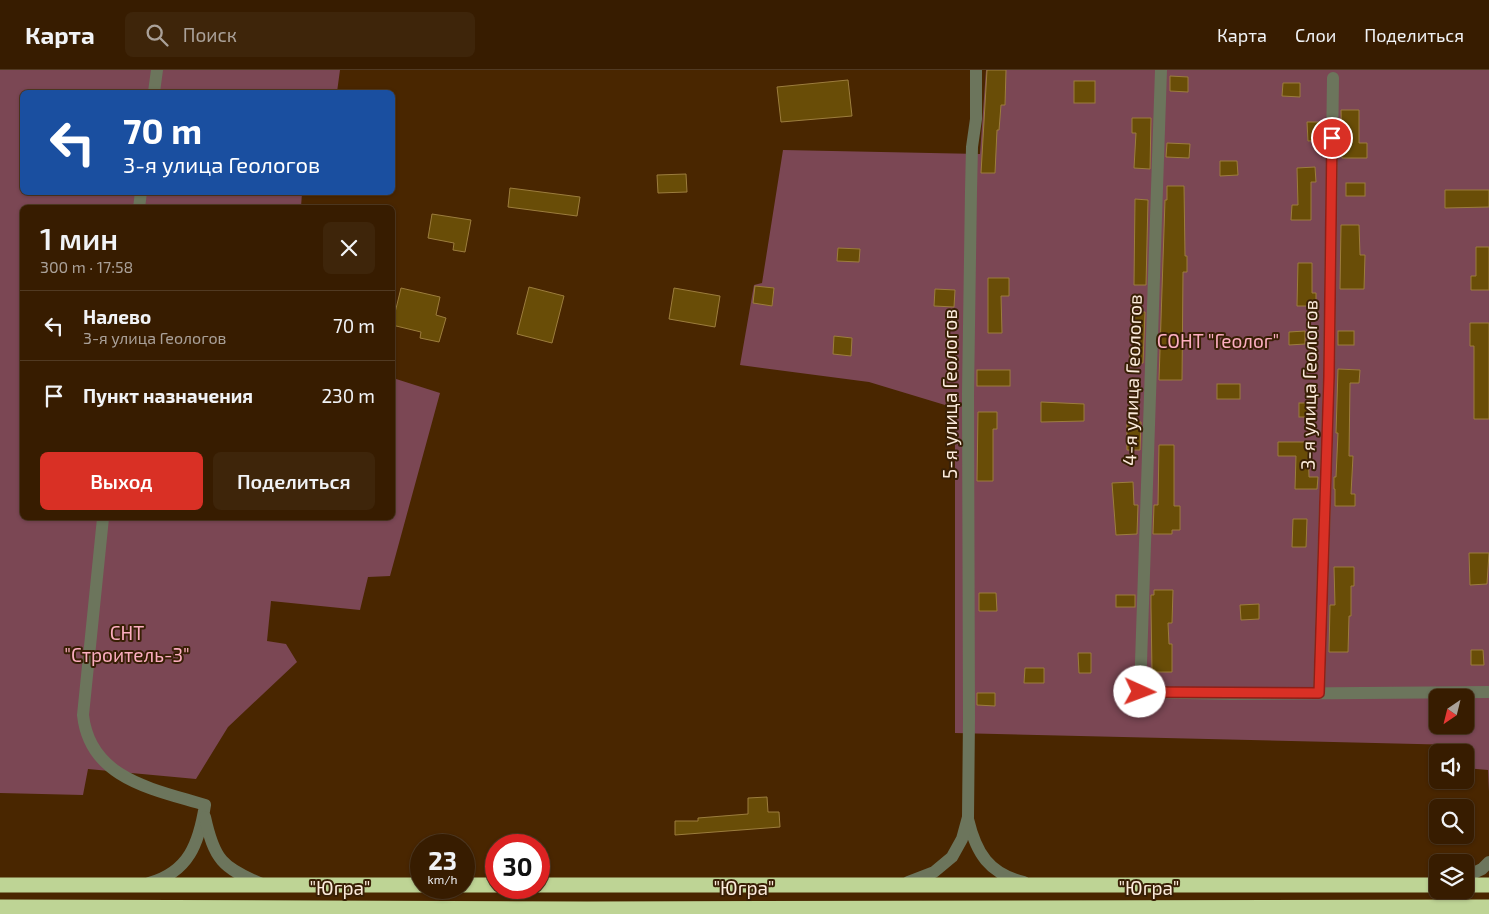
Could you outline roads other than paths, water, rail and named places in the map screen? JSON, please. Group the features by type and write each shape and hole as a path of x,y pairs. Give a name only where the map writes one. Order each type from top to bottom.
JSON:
{"highway":[{"name":"\"Югра\"","path":"0,885 410,885"},
{"name":"\"Югра\"","path":"550,885 1429,885"},
{"path":"1474,885 1489,885"},
{"name":"\"Югра\"","path":"0,907 726,911 828,908 1489,907"}],"street":[{"path":"154,90 157,70"},
{"name":"5-я улица Геологов","path":"968,817 970,191 972,147 976,119 976,70"},
{"name":"4-я улица Геологов","path":"1161,70 1140,692 1319,693"},
{"name":"3-я улица Геологов","path":"1319,693 1329,377 1333,78"},
{"path":"103,520 83,715 88,739 99,757 112,770 146,786 205,805 197,839 186,862 163,879 140,885"},
{"path":"1319,693 1489,692"},
{"path":"204,812 209,838 215,853 226,866 242,876 266,885"},
{"path":"904,884 924,878 952,857 962,839 968,817"},
{"path":"968,817 974,841 986,861 1005,876 1033,884"},
{"path":"1474,873 1482,869 1489,862"},
{"path":"1397,907 1414,914"},
{"path":"810,914 828,908"}],"park label":[{"name":"СОНТ \"Геолог\"","path":"1218,341"},
{"name":"СНТ \"Строитель-3\"","path":"127,644"}]}
